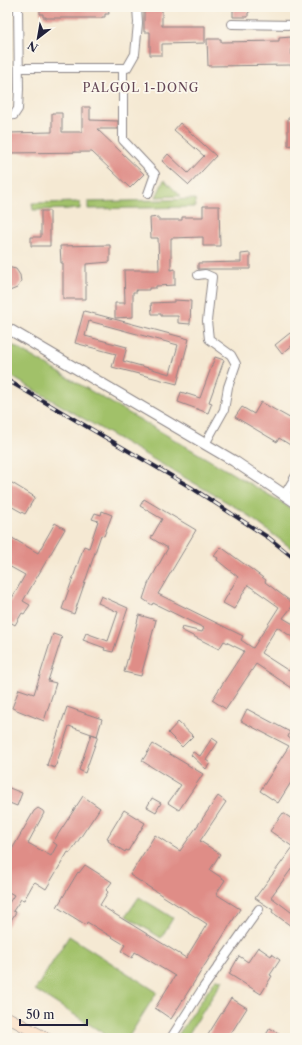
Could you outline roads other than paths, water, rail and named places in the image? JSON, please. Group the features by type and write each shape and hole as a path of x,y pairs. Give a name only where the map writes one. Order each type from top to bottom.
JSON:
{"main road":[{"path":"7,1018 46,1038"}],"street":[{"path":"7,116 14,115 18,109 18,7"},
{"path":"19,68 127,68 135,54 138,23 137,7"},
{"path":"232,24 295,24"},
{"path":"123,68 123,140 155,174 148,194"},
{"path":"198,275 205,274 212,277 207,321 209,339 231,355 236,364 228,387 224,410 205,444"},
{"path":"7,328 234,461 295,502"},
{"path":"285,494 295,477"},
{"path":"171,1038 203,988 259,909"}],"railway":[{"path":"7,380 192,488 269,538 295,559"}],"district":[{"name":"PALGOL 1-DONG","path":"141,88"}]}
